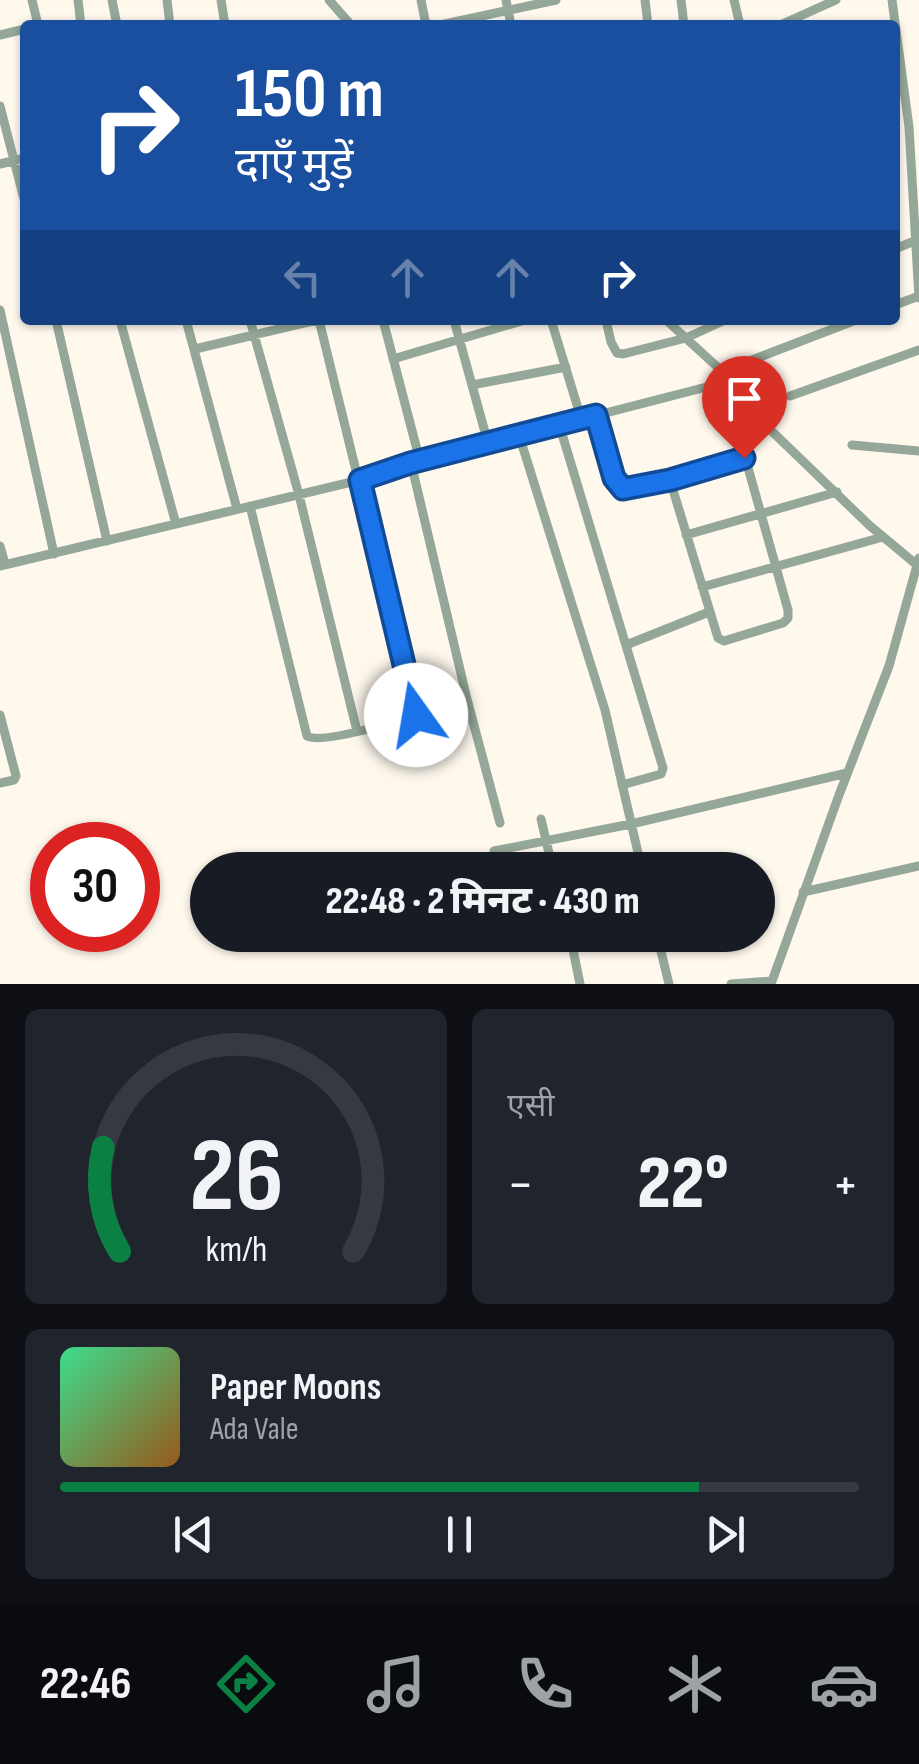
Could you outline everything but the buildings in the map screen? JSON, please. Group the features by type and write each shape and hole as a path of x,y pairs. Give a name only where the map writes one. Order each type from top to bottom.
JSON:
{"street":[{"path":"329,0 347,20"},
{"path":"457,20 507,5 556,0"},
{"path":"791,20 836,0"},
{"path":"809,12 810,20"},
{"path":"900,103 909,127 916,184 919,297"},
{"path":"0,106 20,184"},
{"path":"909,127 919,120"},
{"path":"0,164 20,159"},
{"path":"0,310 54,554"},
{"path":"57,325 107,541"},
{"path":"121,325 176,524"},
{"path":"188,325 237,510"},
{"path":"251,325 299,495 357,732"},
{"path":"195,350 299,325"},
{"path":"319,325 416,715"},
{"path":"384,325 467,699 500,823"},
{"path":"456,325 488,443"},
{"path":"393,360 507,325"},
{"path":"553,325 582,418"},
{"path":"607,325 610,342 620,354 686,338 713,325"},
{"path":"672,325 836,492 883,537 918,563 889,666 771,983 731,984"},
{"path":"0,546 2,565 360,480 723,378 845,325"},
{"path":"790,396 919,350"},
{"path":"472,386 566,368"},
{"path":"670,480 716,635 721,641 783,623 788,610 723,378"},
{"path":"596,415 620,488 629,490 744,458"},
{"path":"559,424 663,770 622,785"},
{"path":"519,435 605,710 638,852"},
{"path":"852,445 919,451"},
{"path":"686,536 836,492"},
{"path":"250,506 307,736 314,740 357,732 467,699"},
{"path":"702,587 883,537"},
{"path":"910,590 919,598"},
{"path":"626,646 709,612"},
{"path":"0,715 16,776 0,784"},
{"path":"494,852 632,824 848,772"},
{"path":"541,819 549,852"},
{"path":"803,892 919,866"},
{"path":"573,952 580,984"},
{"path":"661,952 669,984"}],"route":[{"path":"416,715 360,480 410,463 596,415 614,478 623,489 744,458"}]}
